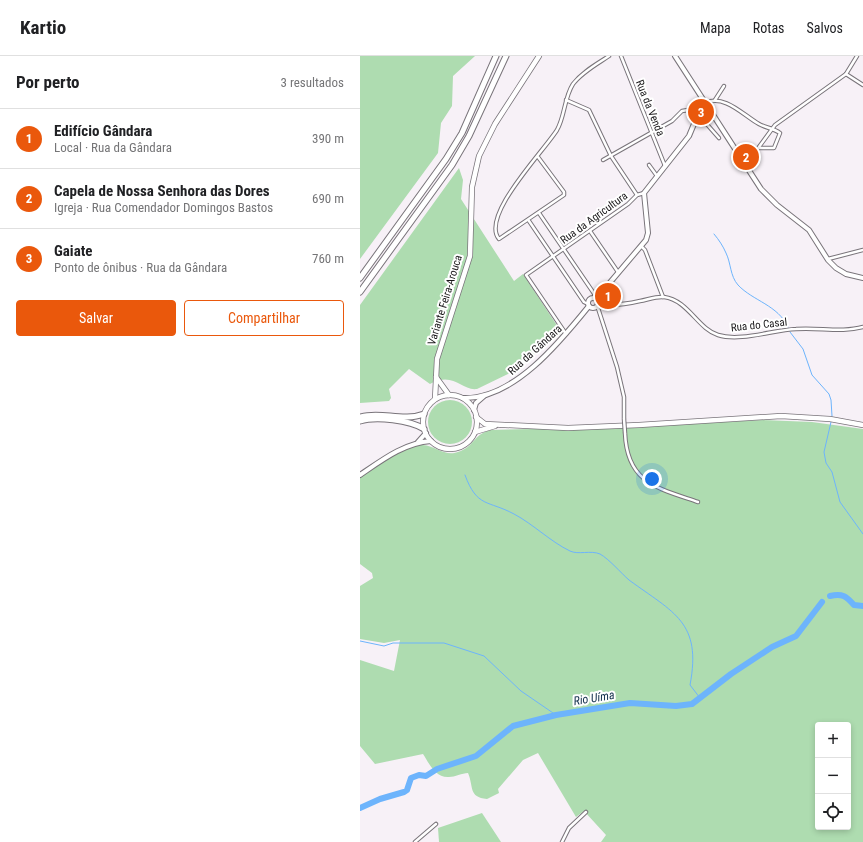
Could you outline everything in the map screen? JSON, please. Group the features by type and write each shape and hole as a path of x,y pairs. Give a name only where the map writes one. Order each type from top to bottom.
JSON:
{"highway":[{"path":"360,278 446,159 465,127 496,56"},
{"path":"360,292 452,165 470,136 506,56"},
{"path":"360,417 371,415 413,418 424,414"},
{"path":"360,421 371,418 415,423 425,431"}],"main road":[{"name":"Variante Feira-Arouca","path":"436,399 435,376 440,347 470,256 472,187 478,156 495,124 539,56"},
{"path":"675,56 745,167 761,189 777,205 809,230 827,259 836,268 846,274 863,278"},
{"path":"644,193 689,136 699,111 705,104"},
{"name":"Rua da Gândara","path":"463,398 473,399 484,396 519,378 567,334 589,305 589,300 595,298 619,273 642,247 646,240 648,233 644,193"},
{"path":"589,305 594,308 597,304 595,298"},
{"path":"435,376 449,395"},
{"path":"449,395 463,398 474,410 476,417 475,432 470,440 458,447 444,448 431,441 425,431 424,414 428,406 436,399 449,395"},
{"name":"Rua da Gândara","path":"474,410 476,403 484,396"},
{"path":"476,417 485,424 576,427 781,416 830,419 863,425"},
{"path":"475,432 498,425"},
{"path":"418,443 425,431"},
{"path":"360,475 396,451 418,443 431,441"}],"street":[{"path":"538,157 565,194 528,221 499,239 496,226 498,212 510,192 538,157 558,128 570,89 578,79 609,56"},
{"name":"Rua da Venda","path":"621,56 665,166"},
{"path":"745,167 780,120 846,74 857,56"},
{"path":"846,74 863,85"},
{"path":"705,104 715,100 724,86"},
{"path":"566,100 589,110 611,156 637,195"},
{"path":"715,100 731,105 760,124 773,128 780,133 774,148 759,148"},
{"path":"603,160 672,121 682,111 694,109 699,111"},
{"path":"697,117 704,122 719,138"},
{"path":"648,164 657,176"},
{"name":"Rua da Agricultura","path":"567,334 526,275 628,204 637,195 644,193"},
{"path":"539,213 595,295 595,298"},
{"path":"528,221 584,302 589,305"},
{"path":"590,231 619,273"},
{"path":"642,247 645,250 663,297 632,303 597,304 617,367 624,397 626,448 631,465 645,481 698,502"},
{"path":"827,259 863,250"},
{"name":"Rua do Casal","path":"663,297 678,303 692,313 711,332 726,337 796,329 848,330 863,327"},
{"path":"562,842 569,828 586,812"},
{"path":"415,842 436,824"}],"green space":[{"path":"360,56 475,56 453,76 452,106 441,123 438,153 360,259"},
{"path":"459,168 463,180 461,199 514,281 523,274 562,333 512,372 477,389 471,389 451,380 438,381 430,384 409,369 389,389 391,398 389,401 360,403 360,305"},
{"path":"450,400 462,404 468,410 472,422 468,434 462,440 450,444 438,440 432,434 428,422 432,410 438,404"},
{"path":"763,420 812,422 863,429 863,842 601,842 606,835 584,811 576,817 538,753 523,760 498,789 499,793 487,799 481,798 474,794 468,773 444,777 436,773 423,754 375,764 360,746 360,660 394,671 400,640 384,643 360,639 360,586 373,578 372,573 360,564 360,476 400,452 416,445 428,446 449,453 458,452 467,447 484,432 490,430 622,427"},
{"path":"482,813 501,842 439,842 438,828"}],"waterway":[{"path":"714,234 725,250 733,278 738,285 778,313 788,327"},
{"path":"790,332 803,349 812,375 829,394 832,416"},
{"path":"831,422 824,452 826,463 832,472 840,502 863,534"},
{"path":"465,475 469,486 484,502 514,514 570,551 577,553 593,552 604,556 629,580 671,611 681,621 688,633 692,647 693,664 690,685 700,698"},
{"name":"Rio Uíma","path":"830,596 841,595 849,599 854,605 863,606"},
{"name":"Rio Uíma","path":"360,808 380,799 404,792 407,790 411,778 419,775 426,776 437,769 476,756 513,726 556,715 630,703 676,706 692,704 731,674 772,647 796,636 822,602"},
{"path":"360,641 384,646 393,643 444,643 484,656 521,691 556,715"}],"place":[{"name":"Gaiate","path":"701,112"},
{"name":"Capela de Nossa Senhora das Dores","path":"746,157"},
{"name":"Edifício Gândara","path":"608,296"}]}
